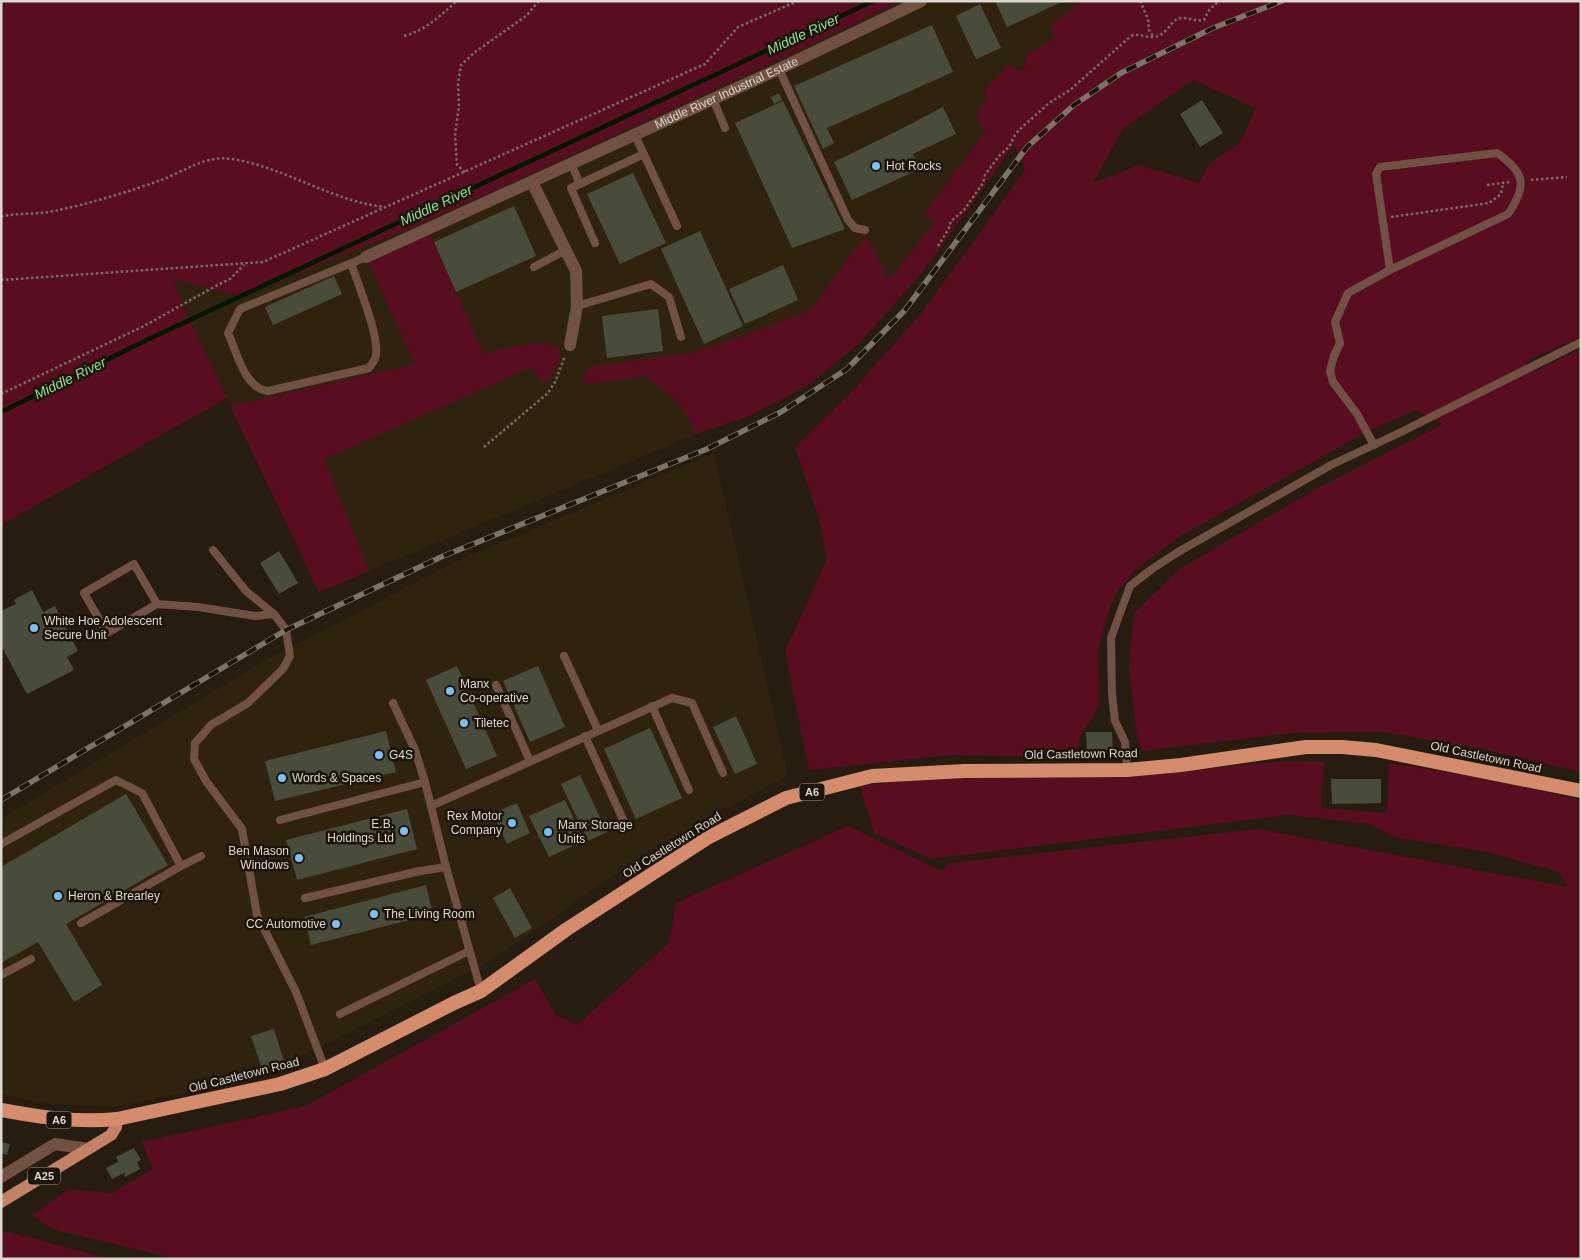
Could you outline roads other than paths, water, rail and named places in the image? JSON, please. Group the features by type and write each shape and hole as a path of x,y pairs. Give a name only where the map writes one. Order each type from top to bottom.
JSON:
{"highway":[{"name":"Old Castletown Road","path":"117,1119 280,1084 325,1069 454,1002 481,991 567,929 709,837 786,798 872,776 964,771 1127,770 1181,765 1306,748 1342,747 1376,750 1581,791"},
{"name":"A6","path":"1,1110 62,1120 117,1119"}],"main road":[{"name":"A25","path":"1,1202 111,1134 116,1128 117,1119"}],"street":[{"name":"Middle River Industrial Estate","path":"366,257 780,69 921,1"},
{"path":"532,182 576,271 577,306 570,345"},
{"path":"1,1177 55,1144 88,1149"}],"lane":[{"path":"780,69 848,220 854,228 865,230"},
{"path":"713,99 725,128"},
{"path":"635,135 677,226"},
{"path":"1374,445 1358,414 1333,382 1330,371 1340,343 1335,322 1348,292 1508,214 1519,198 1522,181 1512,164 1497,153 1380,167 1376,174 1390,270"},
{"path":"595,243 570,188 644,154"},
{"path":"571,163 580,184"},
{"path":"534,267 566,250"},
{"path":"351,264 375,335 375,360 369,368 268,391 256,388 246,377 228,333 240,309 366,257"},
{"path":"577,306 651,284 669,297 681,337"},
{"path":"1127,770 1125,742 1115,721 1112,694 1111,638 1130,586 1178,552 1331,464 1374,445 1581,342"},
{"path":"213,550 246,591 274,614 286,630 290,656 284,669 248,704 211,725 195,742 194,759 206,781 242,829 256,914 296,992 325,1069"},
{"path":"157,604 134,564 84,593 107,633 157,604 198,607 255,616 274,614"},
{"path":"564,656 598,730"},
{"path":"496,685 530,761"},
{"path":"431,806 672,698 692,703 724,773"},
{"path":"393,703 415,750 425,782 446,867 481,991"},
{"path":"652,706 689,790"},
{"path":"585,736 625,824"},
{"path":"1,844 116,780 142,794 181,866"},
{"path":"280,820 425,782"},
{"path":"81,923 201,856"},
{"path":"305,898 420,871 446,867"},
{"path":"340,1014 469,951"},
{"path":"1,975 31,959"}],"waterway":[{"name":"Middle River","path":"1,412 149,339 873,1"}],"railway":[{"path":"1,800 286,630 441,557 707,449 781,412 847,369 905,310 1027,147 1074,105 1121,73 1213,28 1282,1"}],"place":[{"name":"Hot Rocks","path":"876,166"},
{"name":"White Hoe Adolescent Secure Unit","path":"34,628"},
{"name":"Manx Co-operative","path":"450,691"},
{"name":"Tiletec","path":"464,723"},
{"name":"G4S","path":"379,755"},
{"name":"Words & Spaces","path":"282,778"},
{"name":"Rex Motor Company","path":"512,823"},
{"name":"E.B. Holdings Ltd","path":"404,831"},
{"name":"Manx Storage Units","path":"548,832"},
{"name":"Ben Mason Windows","path":"299,858"},
{"name":"Heron & Brearley","path":"58,896"},
{"name":"The Living Room","path":"374,914"},
{"name":"CC Automotive","path":"336,924"}]}
